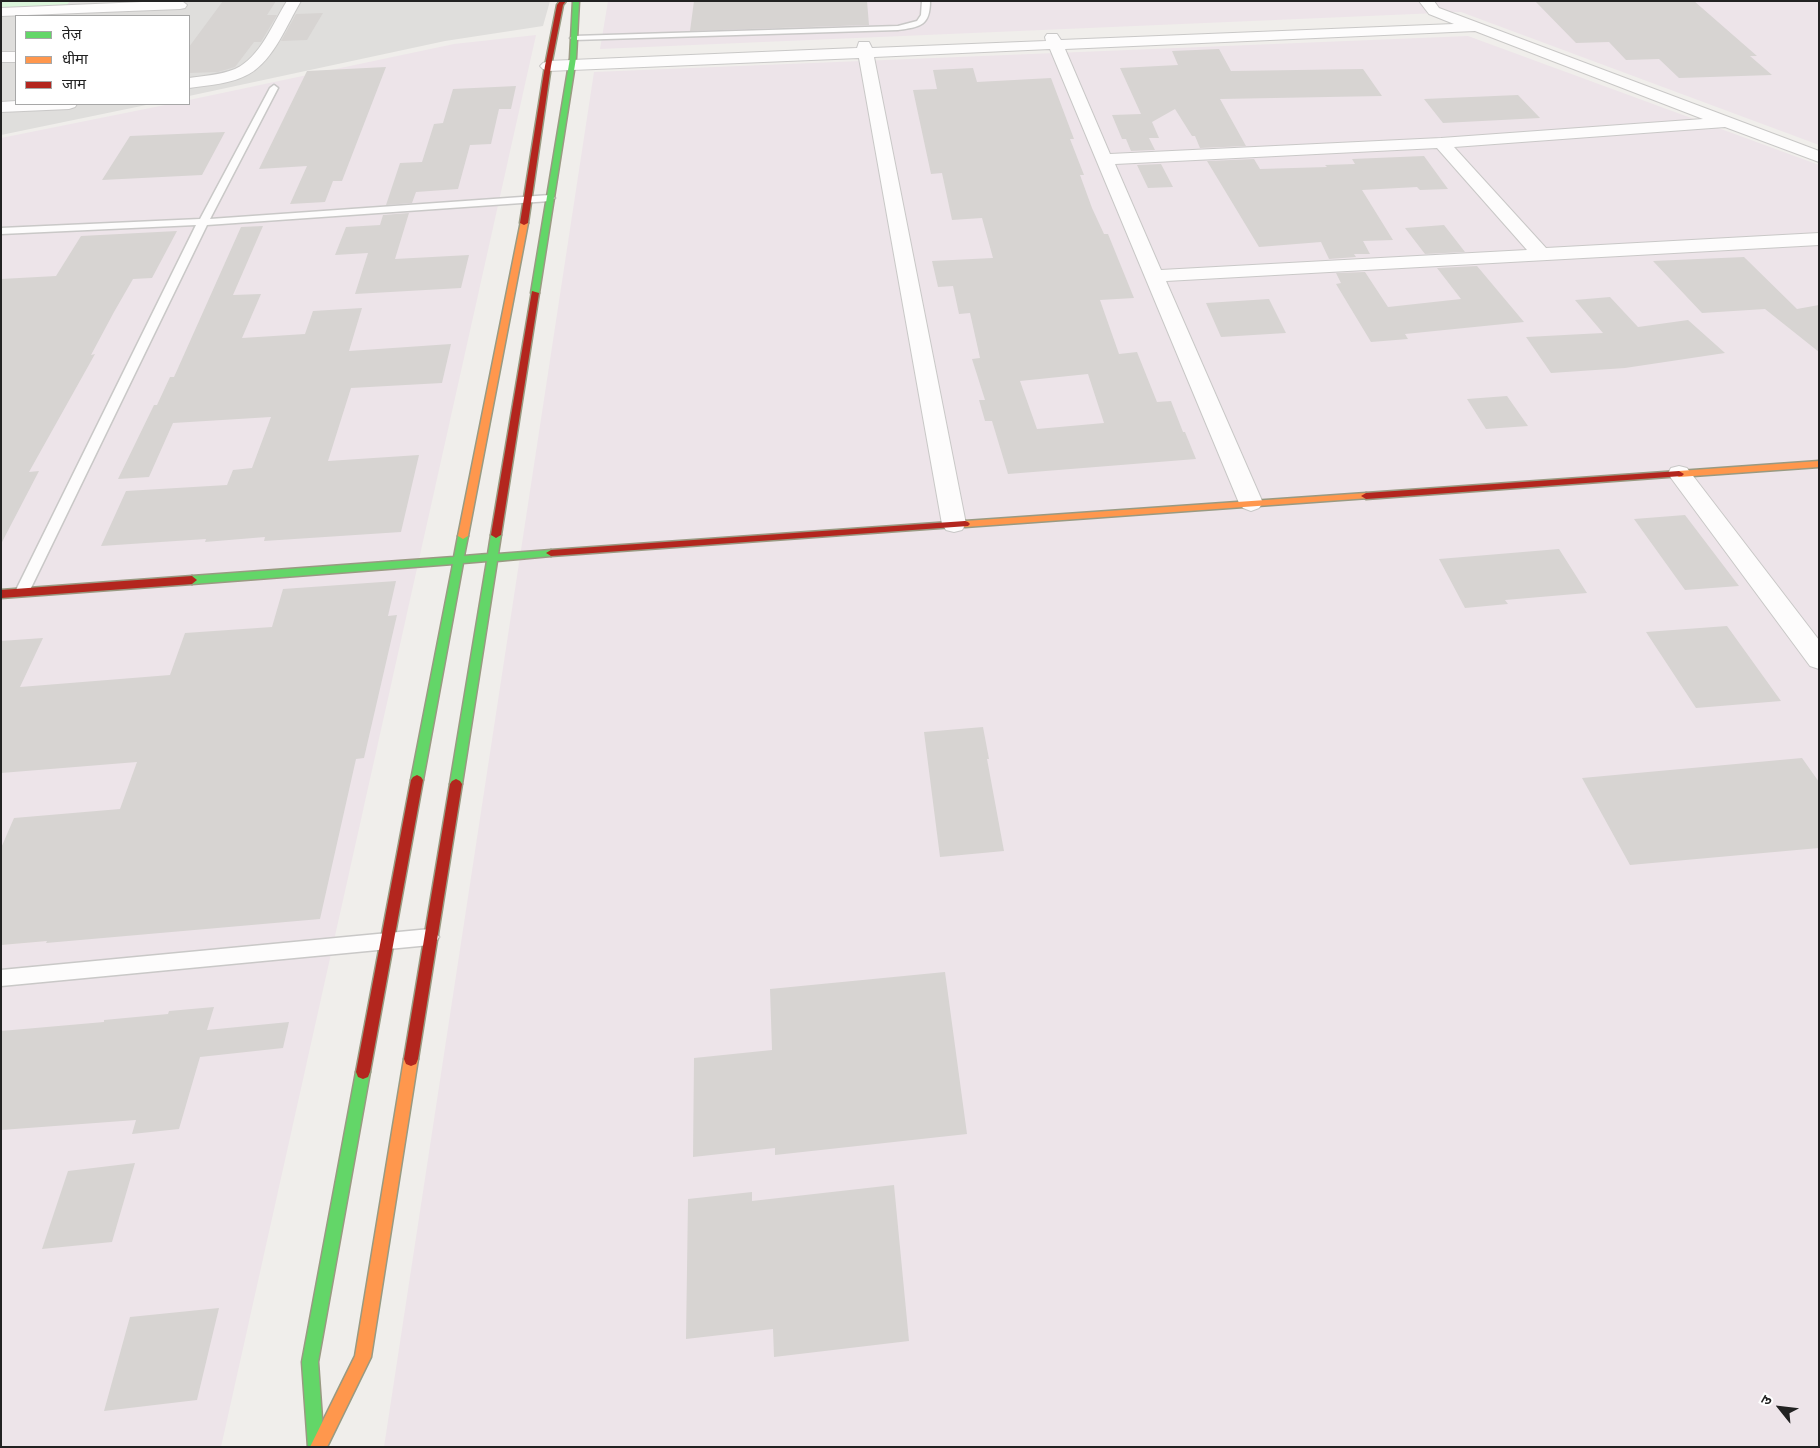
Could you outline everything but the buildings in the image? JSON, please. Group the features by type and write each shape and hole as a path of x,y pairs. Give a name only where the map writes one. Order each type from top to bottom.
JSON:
{"street":[{"path":"190,83 231,76 245,70 257,60 294,1"},
{"path":"317,1447 310,1362 458,559 528,200 549,62 560,5 563,1"},
{"path":"317,1447 363,1357 491,557 573,62 576,1"},
{"path":"1426,1 1434,11 1819,157"},
{"path":"1,12 79,6 177,8"},
{"path":"1054,41 1456,19"},
{"path":"549,62 1054,41 1476,27"},
{"path":"1054,41 1251,503"},
{"path":"865,49 954,524"},
{"path":"1,57 15,57"},
{"path":"1,107 46,105"},
{"path":"1104,159 1441,143 1728,122"},
{"path":"1441,143 1542,254"},
{"path":"1154,276 1819,239"},
{"path":"1,594 458,559 1819,464"},
{"path":"1678,473 1819,659"}],"lane":[{"path":"574,38 898,28 916,26 922,21 927,14 926,1"},
{"path":"22,592 203,222 274,88"},
{"path":"1,231 203,222 550,198"},
{"path":"1,978 430,937"}],"shaded area":[{"path":"1,1 550,1 543,26 445,41 190,96 190,15 15,15 15,105 146,105 1,135"},
{"path":"608,1 1819,1 1819,145 1461,12 600,49"},
{"path":"536,35 221,1447 1,1447 1,138 165,105 190,105 190,100 454,44"},
{"path":"1468,36 1819,165 1819,1447 384,1447 594,72"}],"green space":[{"path":"1,1 70,1 66,6 1,8"}],"traffic: fast":[{"path":"535,293 573,58 576,1"},
{"path":"456,784 496,535"},
{"path":"417,780 463,536"},
{"path":"192,580 551,553"},
{"path":"316,1447 310,1362 363,1072"}],"traffic: slow":[{"path":"463,536 524,223"},
{"path":"1679,474 1819,464"},
{"path":"965,524 1366,496"},
{"path":"318,1447 363,1357 411,1059"}],"traffic: jam":[{"path":"524,223 548,66 560,5 563,1"},
{"path":"496,535 535,293"},
{"path":"1366,496 1679,474"},
{"path":"551,553 965,524"},
{"path":"1,594 192,580"},
{"path":"363,1072 417,780"},
{"path":"411,1059 456,784"}]}
